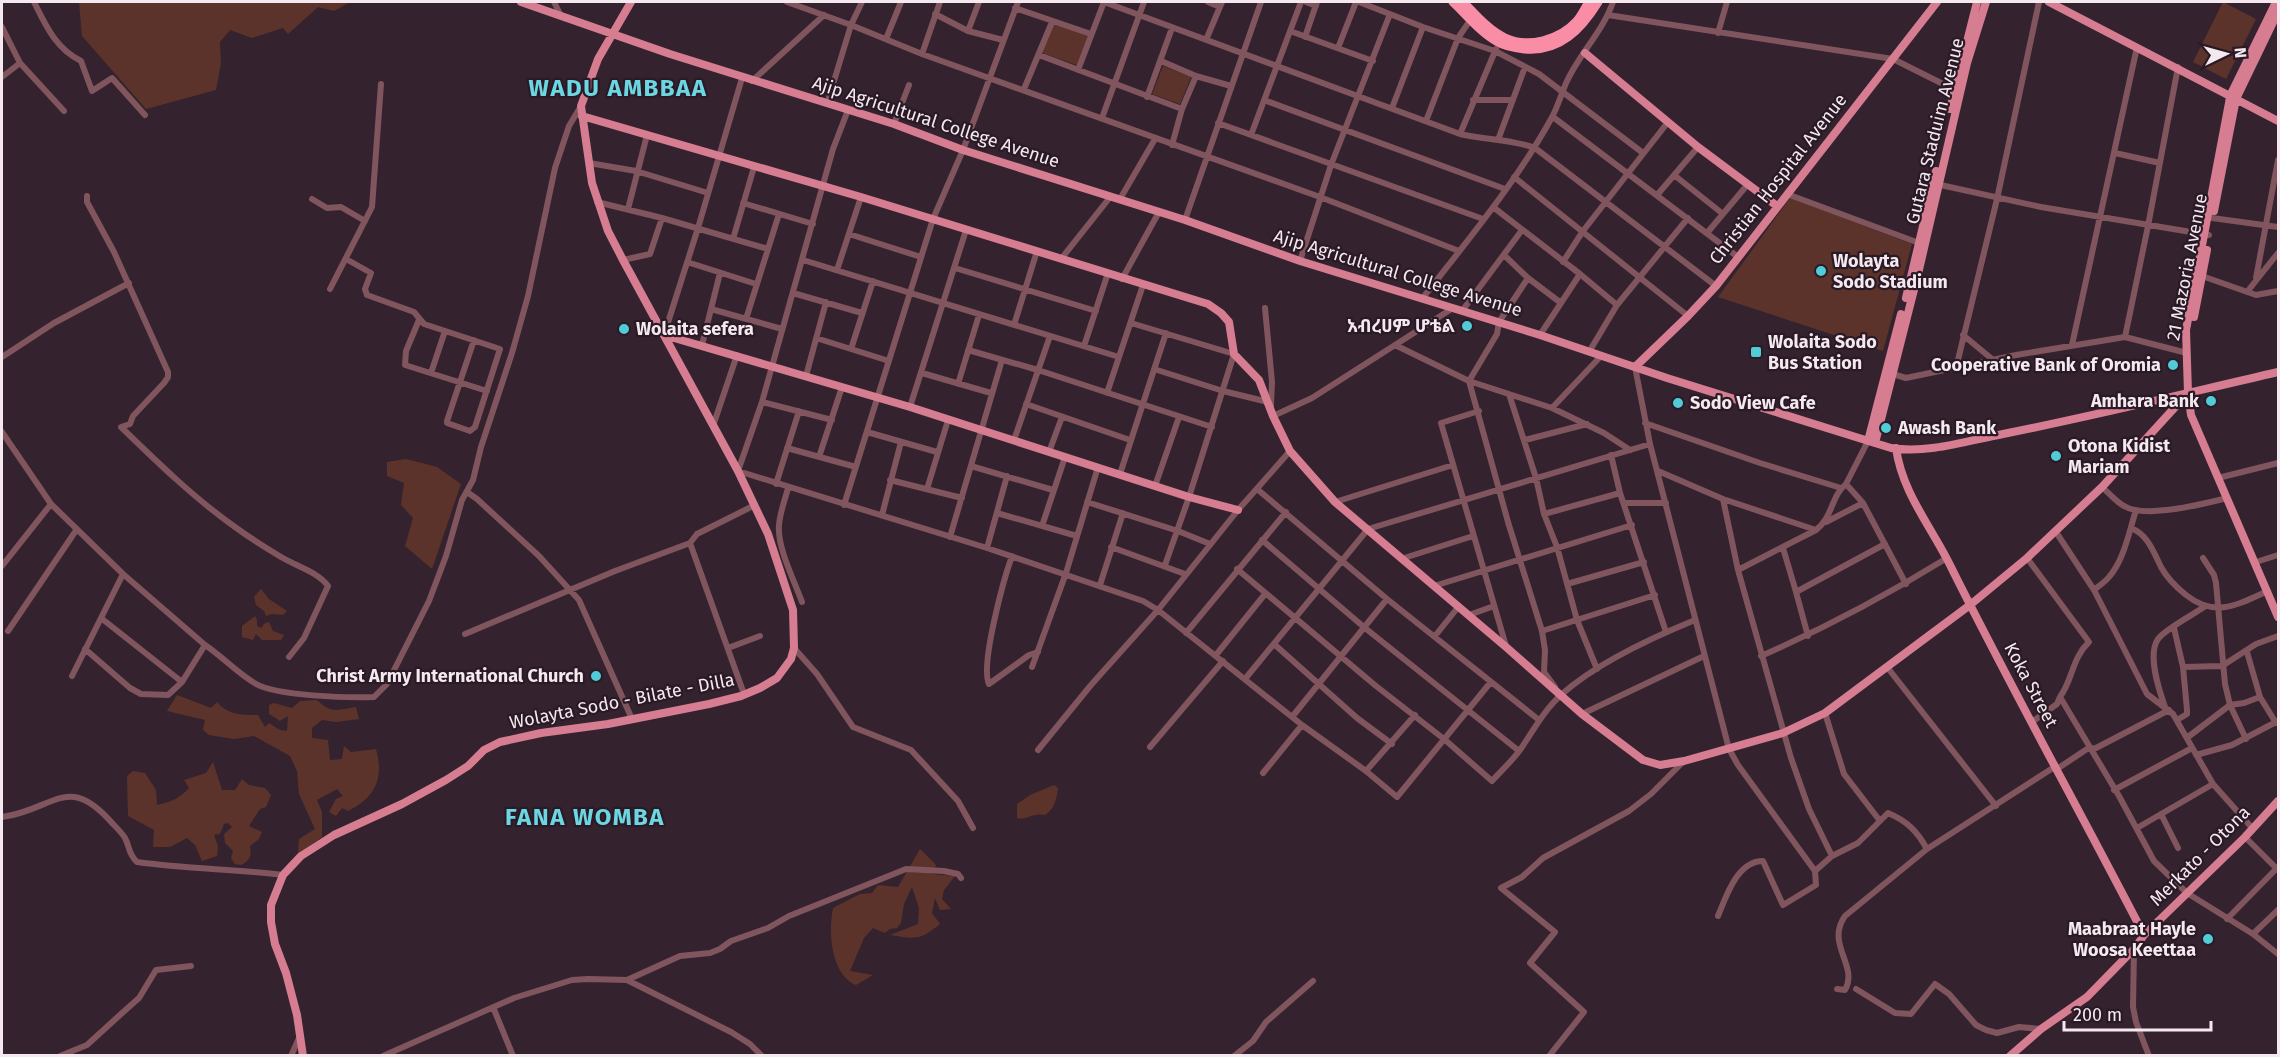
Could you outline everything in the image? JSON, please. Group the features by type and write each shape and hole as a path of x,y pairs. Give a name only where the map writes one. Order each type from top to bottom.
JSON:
{"highway":[{"path":"1453,2 1499,43 1509,47 1533,50 1551,46 1574,34 1598,2"},
{"path":"1462,2 1487,25 1499,43"},
{"path":"1499,43 1534,42 1556,37 1577,20 1589,2"}],"main road":[{"name":"Ajip Agricultural College Avenue","path":"521,2 742,78 894,124 963,150 1185,220 1300,261 1896,448 1923,448 1969,441 2070,421 2278,372"},
{"name":"Wolayta Sodo - Bilate - Dilla","path":"303,1056 301,1034 286,972 275,944 271,905 283,875 316,845 446,780 468,765 484,750 500,742 709,704 744,694 777,678 787,665 794,648 794,618 788,591 768,534 738,471 623,260 597,202 581,106 598,59 631,2"},
{"name":"Christian Hospital Avenue","path":"1635,367 1716,286 1937,2"},
{"path":"1957,91 1977,2"},
{"name":"Gutara Staduim Avenue","path":"1871,442 1957,91 1986,2"},
{"path":"2049,2 2278,120"},
{"name":"21 Mazoria Avenue","path":"2187,353 2186,330 2233,97 2276,2"},
{"name":"21 Mazoria Avenue","path":"2187,353 2202,276 2206,235 2212,218 2233,97 2278,12"},
{"path":"1585,53 1698,147 1777,206"},
{"path":"582,116 861,197 1208,304 1221,313 1228,322 1234,354 1259,380 1290,451 1335,502 1400,559 1459,606 1582,714 1643,760 1660,765 1684,761 1783,733 1825,713 1970,605 2027,558 2102,487 2188,393"},
{"path":"1889,373 1919,243 1936,184"},
{"path":"664,335 910,407 1189,497 1238,510"},
{"path":"2187,353 2191,415 2278,617"},
{"name":"Koka Street","path":"1896,448 1898,467 1904,482 1947,558 2144,935"},
{"name":"Merkato - Otona","path":"2010,1056 2040,1029 2087,997 2144,935 2277,806"}],"street":[{"path":"33,2 55,42 71,56 81,61 92,90 112,78 145,115"},
{"path":"554,2 561,16"},
{"path":"787,2 921,54 1024,89 1459,250"},
{"path":"826,104 851,25 862,2"},
{"path":"886,39 901,2"},
{"path":"921,54 940,2"},
{"path":"968,31 979,2"},
{"path":"1078,70 1104,2 1460,134 1522,143 1535,148 1716,286"},
{"path":"1102,118 1144,2"},
{"path":"1206,40 1221,4 1208,2"},
{"path":"1185,220 1205,157 1261,2"},
{"path":"1251,135 1301,2"},
{"path":"1305,37 1316,4 1306,2"},
{"path":"1338,48 1358,2 1458,38 1499,43 1525,67 1564,91 1643,153"},
{"path":"1422,299 1535,148 1553,117 1567,82 1608,15 1613,2"},
{"path":"1718,33 1725,2"},
{"path":"1956,368 1998,199 2039,2"},
{"path":"844,505 933,219 963,150 1016,5 1052,22 1091,34"},
{"path":"935,14 968,31 1003,40"},
{"path":"1300,261 1331,165 1360,96 1390,14"},
{"path":"752,81 824,15"},
{"path":"1608,15 1893,58 1957,91"},
{"path":"1426,121 1458,38 1471,19"},
{"path":"1024,89 1052,22"},
{"path":"2,27 20,63 64,111"},
{"path":"1392,108 1423,27"},
{"path":"1147,97 1172,28"},
{"path":"1290,31 1372,61"},
{"path":"1460,134 1499,43"},
{"path":"2072,345 2137,47"},
{"path":"1039,55 1182,109"},
{"path":"1161,61 1196,76 1231,86"},
{"path":"2,77 20,63"},
{"path":"1498,140 1525,67"},
{"path":"2125,337 2178,67"},
{"path":"1172,145 1182,109 1196,76"},
{"path":"664,335 742,78"},
{"path":"330,289 374,200 381,84"},
{"path":"894,124 909,85"},
{"path":"1264,100 1505,189"},
{"path":"1473,100 1513,100"},
{"path":"2,432 51,504 123,574 205,645 220,654 240,675 264,688 343,698 374,697 387,684 429,601 446,556 459,509 477,469 481,447 528,296 555,168 569,126 581,106"},
{"path":"848,110 833,149 762,402 738,471 1066,573 1143,601 1158,610 1302,725 1366,771 1397,797 1490,683"},
{"path":"1553,117 1658,194 1738,257"},
{"path":"1563,262 1583,231 1668,122"},
{"path":"1218,123 1483,219"},
{"path":"628,209 647,135"},
{"path":"1120,200 1155,139"},
{"path":"1658,194 1698,147"},
{"path":"2115,153 2160,163"},
{"path":"2256,278 2278,160"},
{"path":"589,163 636,171 708,193"},
{"path":"733,239 754,167"},
{"path":"1674,175 1723,214"},
{"path":"1515,177 1688,316"},
{"path":"1707,233 1748,184"},
{"path":"1936,184 1998,199 2206,235"},
{"path":"1787,194 1919,243"},
{"path":"87,196 87,202 129,283 167,369 168,377 165,383 133,416 129,424 122,427 147,455 170,472 204,504 257,542 328,586 304,638 289,657"},
{"path":"1061,259 1110,196"},
{"path":"837,270 861,197"},
{"path":"312,199 327,208 341,207 365,221"},
{"path":"597,202 768,249"},
{"path":"743,203 813,224"},
{"path":"1493,207 1580,273 1617,305"},
{"path":"1122,279 1159,212"},
{"path":"746,319 778,214"},
{"path":"623,260 650,254 662,218"},
{"path":"1589,352 1617,305 1688,218"},
{"path":"2212,218 2278,227"},
{"path":"910,407 966,230"},
{"path":"1154,369 1270,409 1312,398 1395,345 1458,310 1522,230"},
{"path":"849,234 921,257"},
{"path":"1014,325 1037,251"},
{"path":"2247,292 2278,253"},
{"path":"1503,255 1561,303"},
{"path":"346,259 371,273 365,289 367,295 414,312 424,324 474,340 500,350 474,429 470,431 447,423 447,419 474,340"},
{"path":"803,260 1119,357"},
{"path":"687,262 756,284"},
{"path":"955,268 1096,311"},
{"path":"702,345 720,273"},
{"path":"1084,346 1108,273"},
{"path":"1540,335 1580,273"},
{"path":"2202,276 2256,295 2278,291"},
{"path":"1528,278 1499,322 1497,334 1469,381 1542,631 1545,650 1544,672 1561,694"},
{"path":"851,349 873,281"},
{"path":"2,357 54,323 129,283"},
{"path":"1107,393 1143,285"},
{"path":"793,293 862,313"},
{"path":"806,376 826,302"},
{"path":"1265,308 1272,382 1270,409"},
{"path":"711,309 782,329"},
{"path":"958,384 979,315"},
{"path":"419,320 406,351 404,363 487,391"},
{"path":"1131,323 1234,354 1178,531 1164,566"},
{"path":"431,373 445,331"},
{"path":"1120,474 1166,333"},
{"path":"1963,335 1992,359"},
{"path":"1014,440 1050,336"},
{"path":"1889,373 1906,378 1992,359 2125,337 2187,353"},
{"path":"816,338 889,362"},
{"path":"1395,345 1469,381 1552,408 1588,424 1630,450"},
{"path":"968,350 1038,370 1212,427"},
{"path":"712,427 738,356"},
{"path":"1552,408 1601,356"},
{"path":"950,537 1002,360"},
{"path":"1635,367 1650,444 1729,749 1815,872 1816,885 1783,904 1762,861 1757,861 1738,873 1718,916"},
{"path":"922,372 991,393"},
{"path":"819,457 842,387"},
{"path":"1509,394 1525,440 1544,513 1557,547 1577,620 1597,669"},
{"path":"762,402 832,420"},
{"path":"1026,404 1130,440"},
{"path":"776,484 799,411"},
{"path":"1479,411 1441,423 1506,647"},
{"path":"1049,452 1062,417"},
{"path":"1155,486 1179,417"},
{"path":"927,489 948,420"},
{"path":"1645,423 1840,488"},
{"path":"1525,440 1588,424"},
{"path":"867,432 937,452"},
{"path":"882,515 901,442"},
{"path":"1826,522 1840,488 1846,484 1871,442"},
{"path":"1245,679 1368,529 1650,444"},
{"path":"787,448 856,467"},
{"path":"1038,750 1290,451"},
{"path":"1611,455 1620,493 1666,632"},
{"path":"1042,526 1065,457"},
{"path":"2218,478 2278,463"},
{"path":"1335,502 1453,465"},
{"path":"971,466 1053,490"},
{"path":"1032,667 1066,573 1098,468"},
{"path":"1658,471 1723,499 1816,530"},
{"path":"987,548 1007,476"},
{"path":"890,480 962,498"},
{"path":"1846,484 1863,503 1906,584"},
{"path":"2102,487 2124,507 2136,510 2152,511 2197,506 2227,498"},
{"path":"788,488 778,527 802,602"},
{"path":"1257,489 1387,599 1539,720"},
{"path":"467,492 530,548 572,590 591,625 632,719"},
{"path":"1544,513 1620,493"},
{"path":"1723,499 1738,570 1783,733 1809,808 1832,856"},
{"path":"1087,502 1178,531 1210,544"},
{"path":"1624,503 1666,503"},
{"path":"1738,570 1783,548 1863,503"},
{"path":"2,566 51,504"},
{"path":"465,634 615,571 690,543 697,534 755,505"},
{"path":"2094,590 2109,577 2126,544 2136,510"},
{"path":"1186,633 1286,512"},
{"path":"997,513 1077,536"},
{"path":"1100,585 1124,513"},
{"path":"1434,586 1632,525"},
{"path":"2131,528 2139,531 2150,543 2163,570 2177,588 2204,607"},
{"path":"8,631 77,529"},
{"path":"2056,532 2094,590 2147,694 2167,708 2177,720 2213,784 2253,828"},
{"path":"1400,559 1473,536"},
{"path":"1262,540 1365,628 1519,751"},
{"path":"690,543 744,694"},
{"path":"1796,592 1885,544"},
{"path":"1111,548 1185,574"},
{"path":"1783,548 1808,636"},
{"path":"2256,562 2278,555"},
{"path":"1012,556 997,608 988,662 989,684 1029,655 1038,652"},
{"path":"1761,656 1808,636 1906,584 1947,558"},
{"path":"2027,558 2089,642 2074,662 2069,685 2057,704 2032,722"},
{"path":"2203,558 2214,575 2222,666 2230,705 2246,739"},
{"path":"1567,584 1644,562"},
{"path":"1238,569 1376,686 1444,739 1492,782 1519,751 1539,720 1561,694 1597,669 1666,632 1695,620"},
{"path":"72,676 123,574"},
{"path":"2167,708 2157,684 2154,656 2159,637 2204,607 2238,604 2268,591"},
{"path":"1216,655 1265,594"},
{"path":"1542,631 1654,595"},
{"path":"1292,717 1387,599"},
{"path":"1435,636 1459,606"},
{"path":"1469,615 1494,606"},
{"path":"102,618 182,682"},
{"path":"2174,628 2183,667 2187,714 2177,720"},
{"path":"728,648 760,636"},
{"path":"2183,667 2222,666 2247,652 2256,644 2278,636"},
{"path":"1274,644 1357,718 1392,744"},
{"path":"86,649 130,688 141,694 168,695 182,682 205,645"},
{"path":"794,648 817,674 853,727 911,750 958,801 973,828"},
{"path":"2196,755 2246,739 2277,722 2260,697 2247,652"},
{"path":"1582,714 1704,656"},
{"path":"1150,747 1223,661"},
{"path":"1887,667 1996,806"},
{"path":"2060,697 2068,707 2154,861 2187,893 2253,934 2278,954"},
{"path":"2188,737 2230,705 2260,697"},
{"path":"1837,989 1845,990 1849,984 1849,976 1838,942 1837,931 1841,921 1927,849 2087,749 2096,748 2167,708"},
{"path":"1825,713 1844,774 1880,821"},
{"path":"1366,771 1415,715"},
{"path":"1263,773 1302,725"},
{"path":"2114,790 2192,747"},
{"path":"1550,1056 1584,1012 1530,963 1555,932 1502,888 1522,877 1543,858 1629,811 1651,794 1684,761"},
{"path":"2137,828 2213,784"},
{"path":"2,817 35,809 59,797 70,795 81,797 104,813 124,836 128,850 137,862 161,866 234,869 283,875"},
{"path":"1815,872 1832,856 1858,843 1888,813 1911,826 1927,849"},
{"path":"2162,814 2178,848"},
{"path":"2227,919 2278,869 2246,837"},
{"path":"383,1056 514,998 572,980 627,980 680,956 720,949 731,941 768,928 789,916 896,872 921,868 951,873 961,878"},
{"path":"2253,934 2278,910"},
{"path":"2134,948 2133,1007 2136,1022 2149,1055"},
{"path":"60,1056 87,1045 122,1014 139,998 156,970 191,966"},
{"path":"627,980 731,1032 750,1044 762,1056"},
{"path":"1234,1056 1253,1041 1266,1022 1312,981"},
{"path":"1856,989 1895,1013 1911,1014 1935,984 1949,994 1976,1025 1986,1030 1997,1033 2019,1027 2040,1029"},
{"path":"494,1007 513,1056"},
{"path":"291,1056 301,1034"}],"shaded area":[{"path":"79,2 350,2 334,11 318,7 288,34 283,28 252,38 230,30 220,42 221,63 216,90 146,109 82,36"},
{"path":"2223,2 2256,19 2226,79 2193,62"},
{"path":"1053,24 1089,35 1077,65 1042,53"},
{"path":"1163,66 1191,77 1180,104 1152,94"},
{"name":"Wolayta Sodo Stadium","path":"1790,198 1912,244 1883,351 1718,297"},
{"path":"406,459 437,467 461,484 432,569 405,546 413,518 401,505 404,483 387,476 387,462"},
{"path":"261,589 269,599 287,611 283,615 266,616 264,611 256,605 254,597"},
{"path":"255,616 257,626 261,628 269,622 273,631 284,635 281,640 262,640 256,634 253,640 242,637 242,626"},
{"path":"177,695 211,708 217,702 231,712 258,715 265,727 269,723 280,730 287,731 288,716 280,721 269,714 269,705 274,703 292,708 300,701 317,700 330,709 356,707 359,719 336,722 322,720 312,728 312,738 328,740 330,760 342,759 344,746 351,752 376,749 379,769 376,786 358,806 348,811 342,808 336,816 329,812 336,799 343,796 337,789 317,800 322,812 322,837 298,854 299,839 315,829 299,794 297,771 290,756 254,736 234,739 209,735 203,730 205,720 167,711"},
{"path":"213,762 222,790 235,790 242,779 249,785 265,788 271,795 266,807 260,809 249,826 262,832 259,839 250,846 248,860 241,865 235,864 231,858 233,851 225,843 224,834 232,827 228,823 224,824 220,834 214,835 218,846 217,856 202,861 195,845 187,838 170,847 153,847 154,830 128,816 127,776 133,771 145,773 156,790 157,805 171,801 182,794 189,788 184,780 206,773"},
{"path":"1054,785 1058,788 1057,796 1048,813 1017,818 1017,804 1030,795"},
{"path":"920,849 936,865 932,874 955,876 944,890 942,899 951,909 940,910 935,898 932,913 940,924 922,936 890,935 918,924 919,908 912,887 904,904 901,923 897,928 885,933 873,928 864,938 850,971 873,975 856,985 848,980 836,963 831,940 833,908 860,894 872,893 878,885 898,887"}],"place":[{"name":"Wolayta Sodo Stadium","path":"1821,271"},
{"name":"አብረሀም ሆቴል","path":"1467,326"},
{"name":"Wolaita sefera","path":"624,329"},
{"name":"Wolaita Sodo Bus Station","path":"1756,352"},
{"name":"Cooperative Bank of Oromia","path":"2173,365"},
{"name":"Amhara Bank","path":"2211,401"},
{"name":"Sodo View Cafe","path":"1678,403"},
{"name":"Awash Bank","path":"1886,428"},
{"name":"Otona Kidist Mariam","path":"2056,456"},
{"name":"Christ Army International Church","path":"596,676"},
{"name":"Maabraat Hayle Woosa Keettaa","path":"2208,939"}],"district":[{"name":"WADU AMBBAA","path":"618,88"},
{"name":"FANA WOMBA","path":"585,817"}]}
